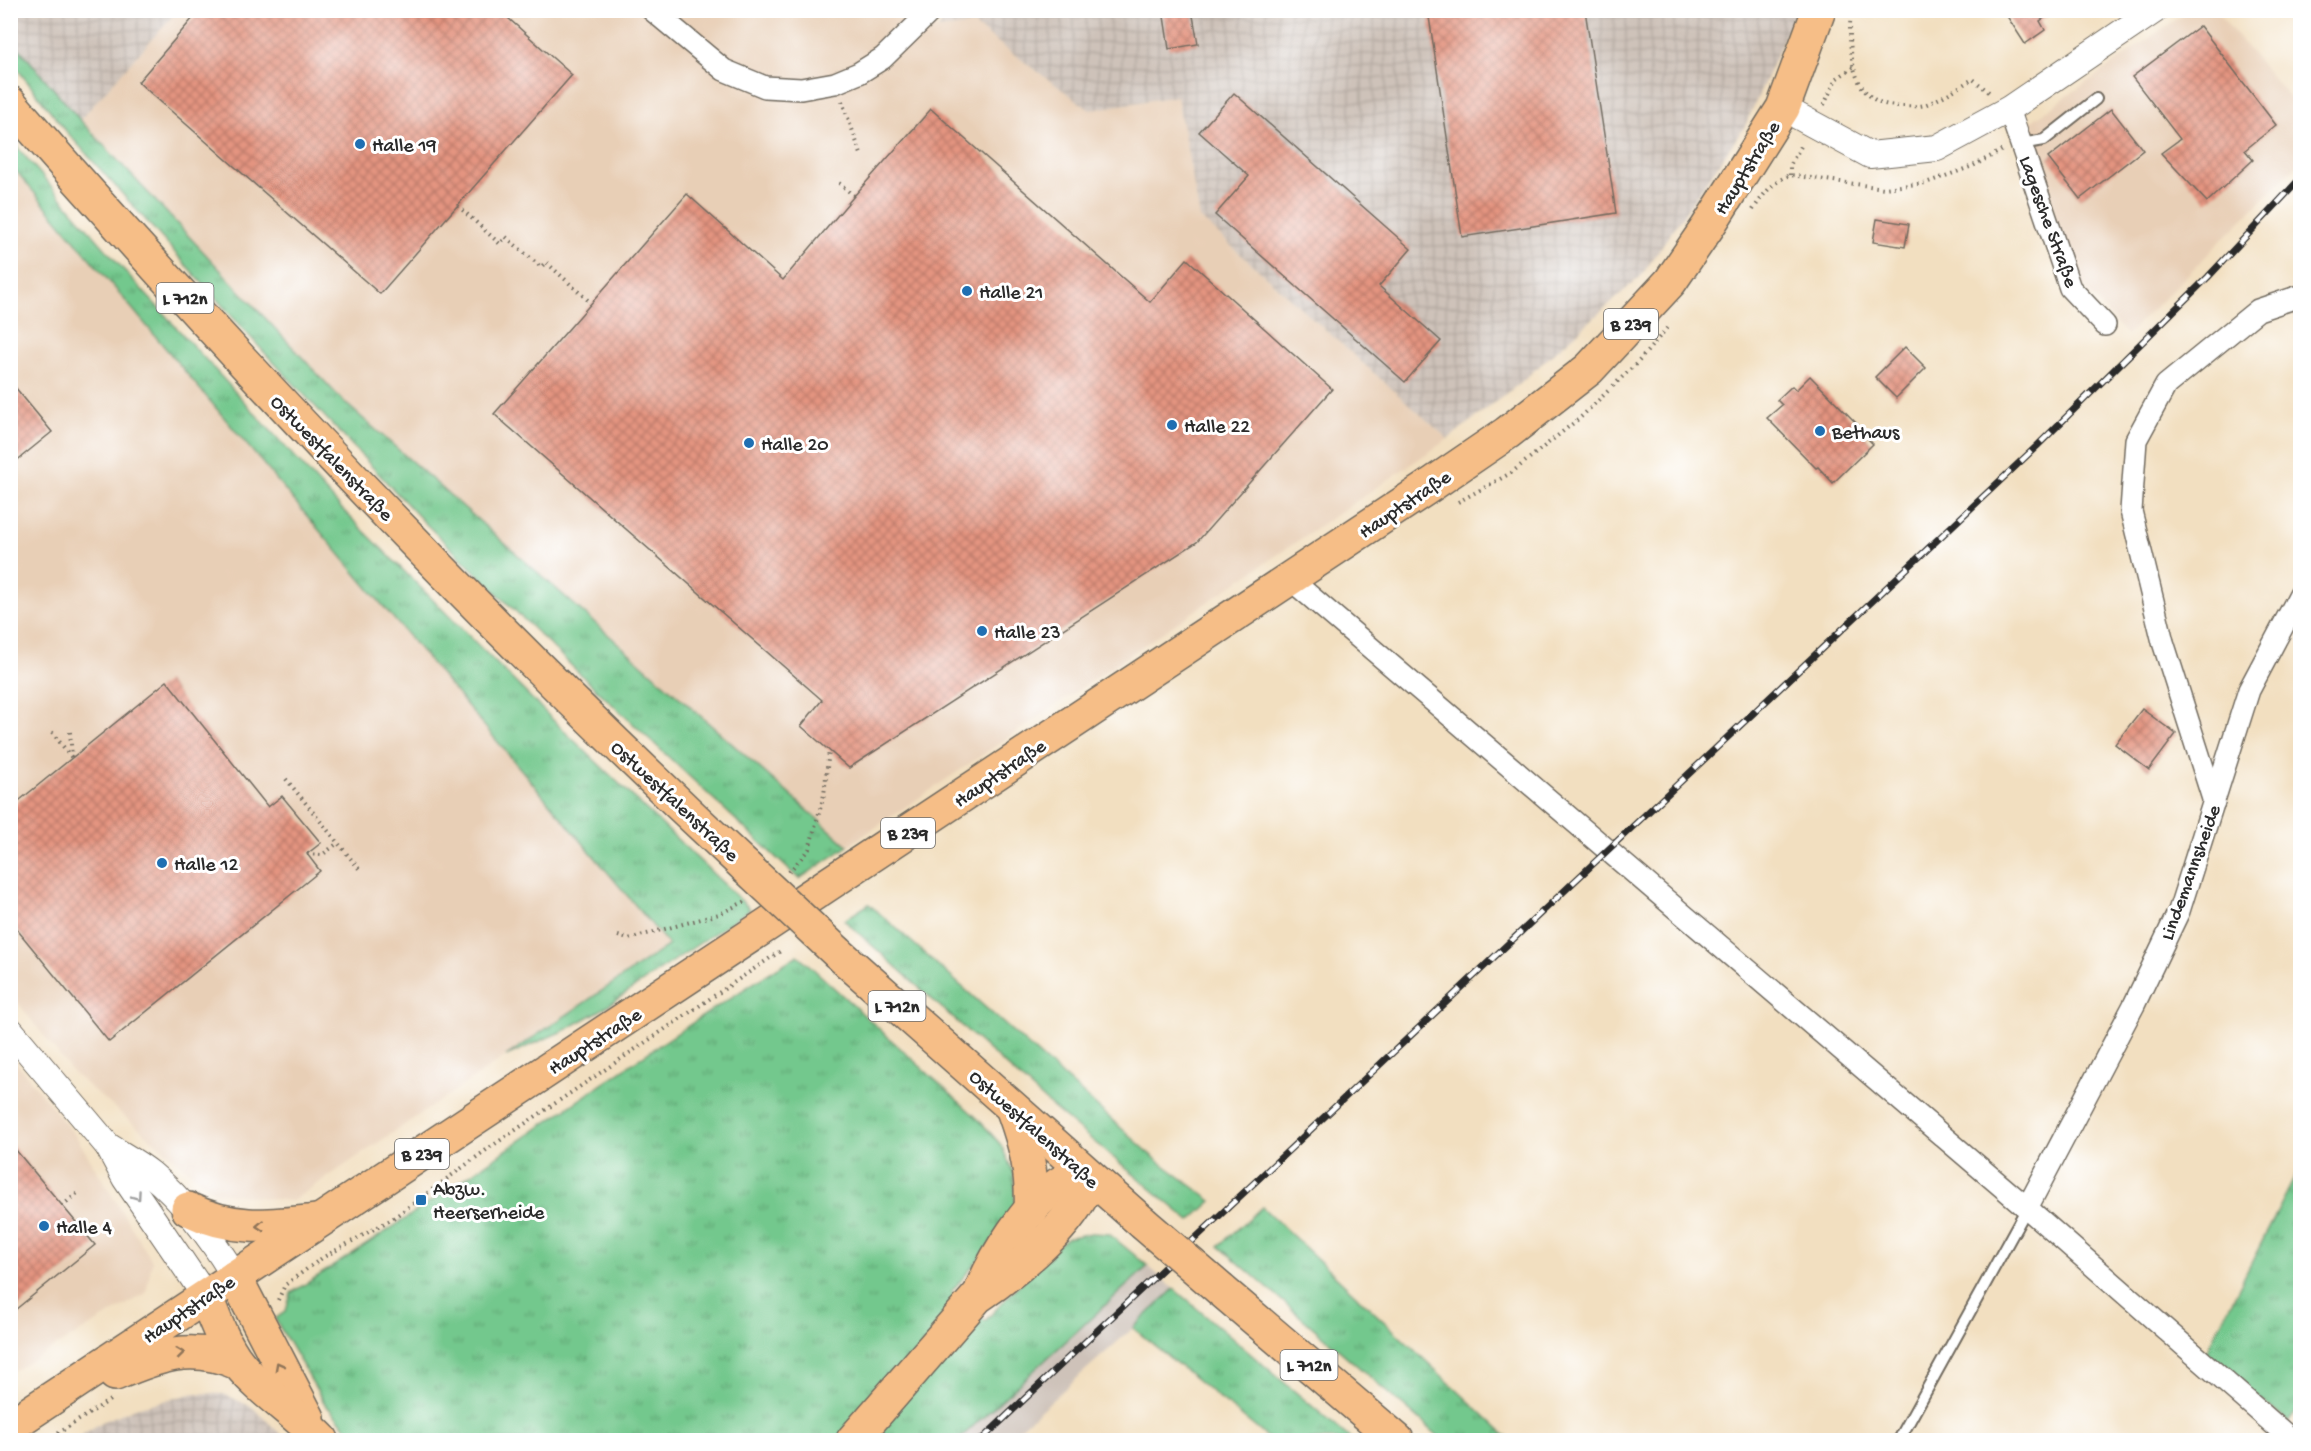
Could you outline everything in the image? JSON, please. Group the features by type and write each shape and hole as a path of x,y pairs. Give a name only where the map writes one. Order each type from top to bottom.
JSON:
{"main road":[{"name":"B 239","path":"1783,108 1820,10"},
{"name":"Ostwestfalenstraße","path":"10,103 222,340 363,490 552,681 838,953 1087,1175 1397,1440"},
{"name":"Hauptstraße","path":"10,1426 1507,433 1589,369 1670,282 1783,108"},
{"path":"1012,1109 1026,1148 1032,1186 1043,1221"},
{"path":"853,1440 977,1298 1003,1280 1043,1221 1073,1209 1083,1191 1087,1175"},
{"path":"188,1209 205,1217 244,1226 319,1221"},
{"path":"1043,1221 1097,1216 1143,1223"},
{"path":"235,1277 278,1364 320,1438"},
{"path":"206,1297 220,1333 238,1363 320,1438"},
{"path":"47,1402 163,1355 198,1352 222,1356 238,1363"}],"street":[{"path":"652,10 724,70 765,87 801,89 835,83 859,73 883,58 932,10"},
{"path":"1783,108 1870,155 1937,148 2009,109 2155,10"},
{"name":"Lagesche Straße","path":"2009,109 2070,288 2105,325"},
{"path":"2214,802 2163,642 2131,511 2136,440 2166,385 2259,310 2301,296"},
{"path":"1290,579 2027,1208 2292,1440"},
{"name":"Lindemannsheide","path":"2027,1208 2134,1005 2179,911 2248,690 2301,594"},
{"path":"10,1030 108,1146 125,1178 206,1297"},
{"path":"108,1146 150,1172 188,1209 215,1244 235,1277"}],"lane":[{"path":"2021,144 2044,140 2096,99"},
{"path":"1899,1440 2027,1208"}],"path":[{"path":"1851,10 1849,36 1853,67 1861,86 1875,100 1894,106 1922,106 1973,79 2009,109"},
{"path":"835,83 862,157"},
{"path":"839,183 854,196"},
{"path":"458,206 500,244 506,237 541,267 546,262 591,303"},
{"path":"52,732 72,758 70,732"},
{"path":"286,779 360,870"},
{"path":"307,855 322,855 338,843"},
{"path":"277,1308 285,1285 322,1258 392,1219 489,1148 789,946"},
{"path":"62,1206 80,1191"}],"shaded area":[{"path":"955,10 1796,11 1745,126 1641,276 1520,383 1448,439 1200,218 1177,96 1090,110 974,25 937,29"},
{"path":"10,11 177,11 80,120 11,39"},
{"path":"177,11 916,11 937,29 974,25 1090,110 1177,96 1200,218 1448,439 848,846 342,400 80,120"},
{"path":"2188,11 2216,11 2300,110 2300,162 2127,335 2075,278 2025,126"},
{"path":"10,165 670,945 292,1201 214,1192 73,1073 11,994"},
{"path":"10,1055 77,1138 152,1261 146,1293 11,1373"},
{"path":"1148,1266 1174,1289 1133,1328 1007,1440 958,1440"},
{"path":"195,1393 224,1394 252,1407 287,1440 74,1440 102,1422 135,1408"}],"green space":[{"path":"11,39 80,120 342,400 848,846 799,879 582,676 424,522 263,351 66,131 11,61"},
{"path":"11,140 123,269 341,508 560,727 750,909 601,1010 565,1030 506,1056 669,945 11,165"},
{"path":"869,904 1157,1160 1212,1201 1190,1221 1051,1106 844,920"},
{"path":"798,955 978,1119 1001,1145 1014,1174 1015,1207 983,1254 951,1292 985,1321 1054,1248 1068,1238 1091,1233 1109,1234 1148,1266 958,1440 358,1440 325,1404 275,1319 286,1311 291,1293 419,1210 670,1038"},
{"path":"2300,1167 2300,1406 2288,1422 2205,1354"},
{"path":"1262,1207 1511,1440 1443,1440 1219,1246"},
{"path":"1174,1289 1352,1440 1271,1440 1133,1328"}],"building":[{"name":"Halle 19","path":"200,10 499,10 572,75 380,294 138,82"},
{"path":"1163,10 1192,10 1198,44 1169,49"},
{"path":"1428,10 1585,10 1616,213 1462,237"},
{"path":"2003,10 2056,10 2040,21 2045,30 2025,44"},
{"path":"2200,26 2276,125 2245,150 2253,160 2207,202 2161,153 2180,139 2132,77"},
{"path":"1234,93 1411,249 1379,286 1441,341 1405,382 1215,215 1249,176 1199,132"},
{"path":"931,109 1150,302 1187,259 1332,389 1197,542 849,768 801,726 822,700 494,414 687,194 783,280"},
{"path":"2111,109 2143,150 2080,199 2048,158"},
{"path":"1877,219 1909,224 1905,247 1873,242"},
{"path":"1905,347 1926,368 1896,398 1875,377"},
{"name":"Bethaus","path":"1810,376 1859,426 1857,428 1873,444 1833,483 1767,418 1782,405 1777,400 1792,386 1796,390"},
{"path":"10,381 52,432 10,466"},
{"name":"Halle 12","path":"167,681 268,807 282,796 321,843 307,854 320,871 109,1042 10,921 10,808"},
{"path":"2142,709 2176,734 2149,770 2115,744"},
{"name":"Halle 4","path":"10,1143 95,1245 10,1314"}],"railway":[{"path":"981,1440 2037,446 2208,277 2300,179"}],"place":[{"name":"Halle 19","path":"360,144"},
{"name":"Halle 21","path":"967,291"},
{"name":"Halle 22","path":"1172,425"},
{"name":"Bethaus","path":"1820,431"},
{"name":"Halle 20","path":"749,443"},
{"name":"Halle 23","path":"982,631"},
{"name":"Halle 12","path":"162,863"},
{"name":"Abzw. Heerserheide","path":"421,1200"},
{"name":"Halle 4","path":"44,1226"}]}
